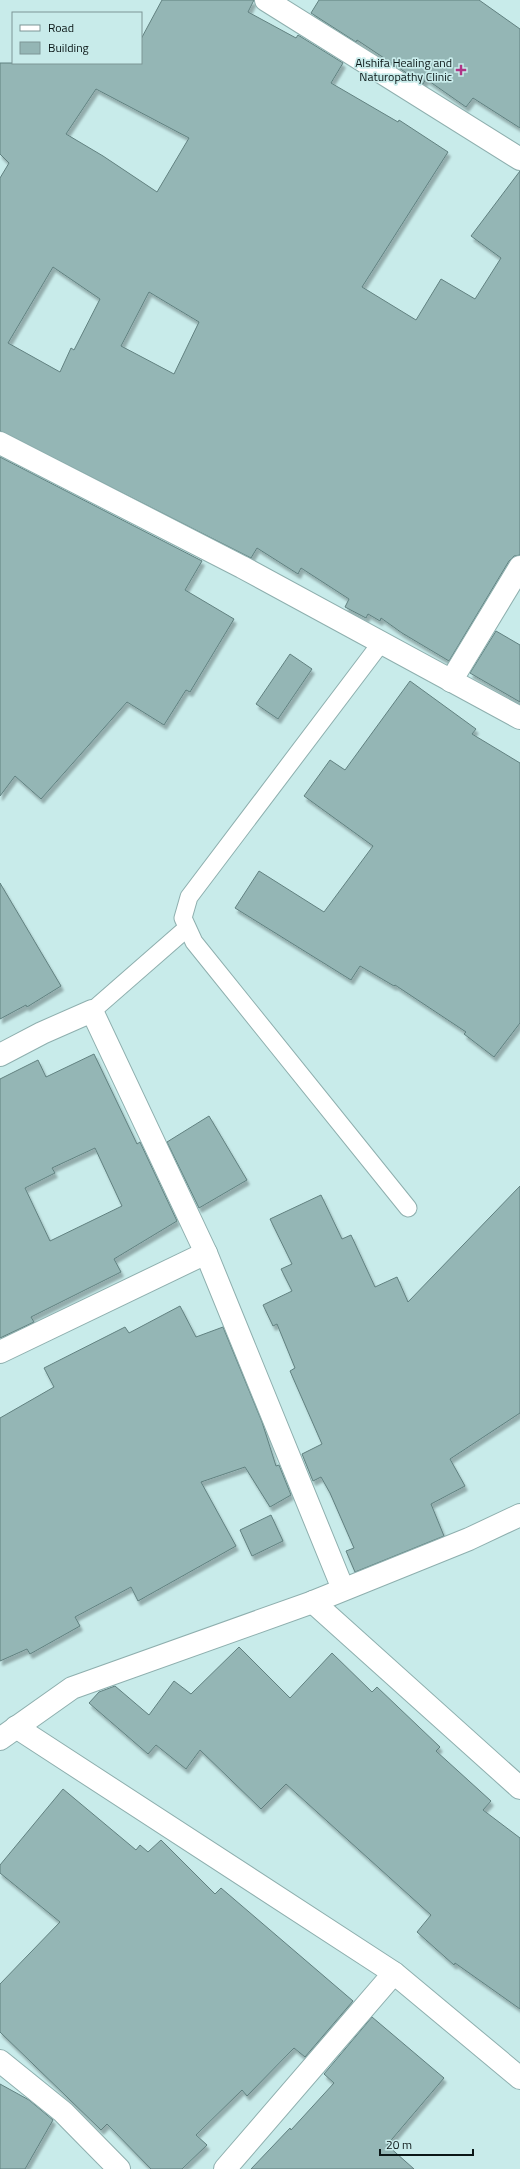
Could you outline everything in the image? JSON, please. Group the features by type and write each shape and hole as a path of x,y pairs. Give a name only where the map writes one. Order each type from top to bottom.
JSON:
{"street":[{"path":"266,0 520,159"},
{"path":"0,443 242,567 520,718"},
{"path":"451,681 520,567"},
{"path":"0,1055 42,1032 92,1011 206,1253 343,1589"},
{"path":"0,1352 206,1253"},
{"path":"520,1515 469,1539 313,1602 72,1688 8,1733 394,1974 520,2078"},
{"path":"313,1602 520,1788"},
{"path":"225,2169 394,1974"},
{"path":"0,2061 64,2112 119,2169"}],"lane":[{"path":"381,643 189,897 183,918 194,942 408,1208"},
{"path":"92,1011 187,928"}],"building":[{"path":"162,0 254,0 248,12 296,38 298,35 343,63 331,83 398,122 399,120 448,152 362,287 416,320 441,279 475,299 501,258 471,236 520,171 520,555 514,556 509,561 449,661 402,633 381,618 380,621 368,614 366,618 345,607 349,599 301,568 298,574 257,548 251,558 0,431 0,178 9,163 0,154 0,63 142,64 142,37","holes":["96,89 189,138 157,192 103,156 66,134","53,267 100,299 74,350 71,348 60,372 8,343","149,292 199,322 174,374 121,346"]},
{"path":"319,0 479,0 520,29 520,128 473,98 466,107 426,79 423,84 357,40 356,42 311,13"},
{"path":"0,457 202,561 185,590 234,619 190,692 186,690 164,725 127,702 41,799 15,776 0,796"},
{"path":"496,631 520,645 520,702 470,673"},
{"path":"290,654 312,669 278,719 256,704"},
{"path":"410,681 476,729 472,734 520,763 520,1023 494,1057 464,1034 466,1032 395,985 394,986 360,966 351,980 235,908 259,871 324,912 373,846 304,796 330,760 345,770"},
{"path":"0,883 61,986 27,1007 26,1005 0,1019"},
{"path":"94,1054 137,1144 140,1142 177,1221 114,1259 121,1272 31,1317 34,1322 0,1338 0,1079 38,1060 46,1077","holes":["95,1148 122,1206 50,1241 25,1188 55,1173 52,1168"]},
{"path":"209,1116 247,1180 199,1208 167,1142"},
{"path":"520,1186 520,1413 450,1459 465,1486 431,1504 444,1536 355,1572 346,1551 354,1548 330,1493 321,1477 313,1481 302,1454 322,1444 290,1371 295,1368 277,1324 273,1326 263,1305 292,1291 281,1269 292,1264 270,1219 321,1195 342,1239 351,1235 375,1287 397,1277 408,1302"},
{"path":"180,1306 196,1337 223,1327 262,1422 276,1466 279,1465 291,1495 270,1507 245,1467 201,1482 236,1546 138,1601 131,1587 75,1617 80,1626 30,1654 27,1649 0,1661 0,1418 54,1387 44,1368 125,1327 129,1333"},
{"path":"271,1515 283,1541 252,1556 240,1530"},
{"path":"239,1647 290,1698 332,1653 372,1692 377,1687 440,1747 436,1751 491,1801 483,1810 520,1838 520,2009 455,1963 454,1965 417,1932 431,1915 286,1784 261,1809 200,1750 186,1769 156,1745 148,1754 89,1703 99,1692 115,1686 149,1715 174,1681 191,1694"},
{"path":"63,1789 136,1850 140,1845 148,1852 161,1840 215,1894 221,1888 353,2001 305,2057 294,2048 247,2096 242,2090 196,2135 207,2145 182,2169 151,2169 107,2124 101,2130 0,2032 0,1984 60,1922 0,1873 0,1865"},
{"path":"372,2017 444,2078 387,2145 414,2169 251,2169 290,2128 291,2130 334,2083 324,2074"},
{"path":"0,2084 29,2100 53,2120 25,2169 0,2169"}],"place":[{"name":"Alshifa Healing and Naturopathy Clinic","path":"461,70"}]}
